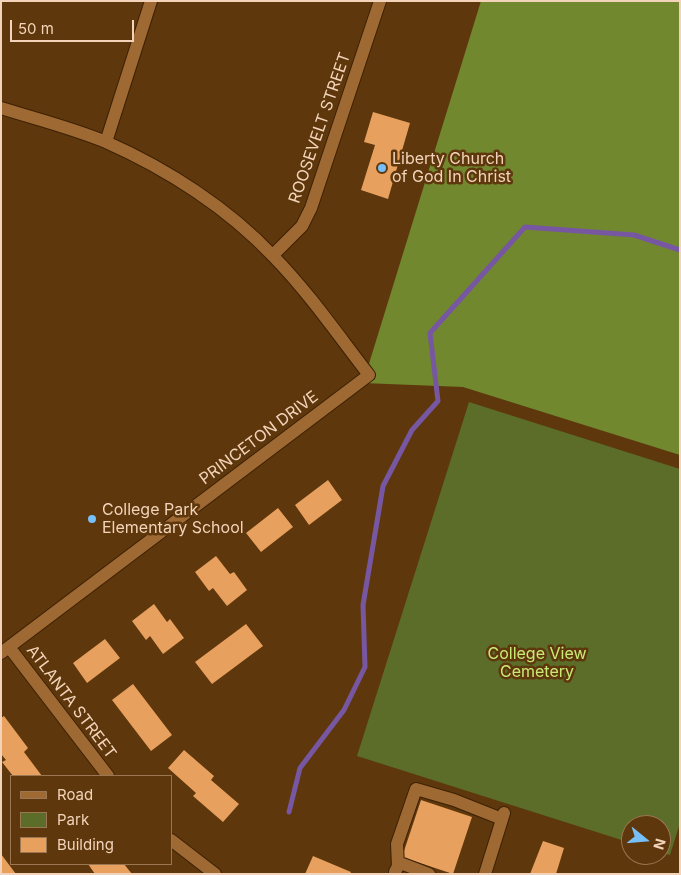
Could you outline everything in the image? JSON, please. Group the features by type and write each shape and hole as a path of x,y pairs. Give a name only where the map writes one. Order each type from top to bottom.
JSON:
{"street":[{"path":"106,142 152,1"},
{"name":"ROOSEVELT STREET","path":"273,255 302,226 311,208 380,1"},
{"path":"1,108 106,142 163,171 193,190 248,232 273,255"},
{"name":"PRINCETON DRIVE","path":"5,650 368,375 312,300 273,255"},
{"name":"ATLANTA STREET","path":"5,650 107,775"},
{"path":"396,870 397,844 416,789 503,816 485,874"},
{"path":"172,841 215,874"},
{"path":"396,870 403,864 429,874"}],"green space":[{"path":"481,1 680,1 680,455 463,387 363,383"},
{"name":"College View Cemetery","path":"469,402 680,469 680,823 671,852 671,815 621,815 621,840 357,756"}],"building":[{"name":"Liberty Church of God In Christ","path":"373,112 410,123 388,199 361,190 375,145 364,142"},
{"path":"328,480 342,500 309,525 295,505"},
{"path":"278,508 293,527 261,552 246,533"},
{"path":"216,556 230,574 234,572 247,590 227,606 213,588 209,591 195,572"},
{"path":"154,604 167,622 170,619 184,638 163,654 150,636 146,640 132,621"},
{"path":"246,624 263,646 212,684 195,662"},
{"path":"105,639 120,658 87,683 73,663"},
{"path":"133,684 172,735 151,751 112,700"},
{"path":"4,716 28,748 24,752 41,775 12,775 2,762 6,760 1,754 1,718"},
{"path":"184,750 214,776 211,780 239,804 223,822 193,796 196,793 168,768"},
{"path":"421,800 472,817 453,874 402,857"},
{"path":"543,841 564,848 556,874 530,874"},
{"path":"1,854 16,874 1,874"},
{"path":"313,856 351,872 350,874 305,874"},
{"path":"89,865 125,865 132,874 95,874"}],"waterway":[{"path":"289,812 300,768 344,710 365,667 363,605 383,486 412,430 438,401 430,333 525,227 634,235 680,250"}],"place":[{"name":"Liberty Church of God In Christ","path":"382,168"},
{"name":"College Park Elementary School","path":"92,519"}]}
